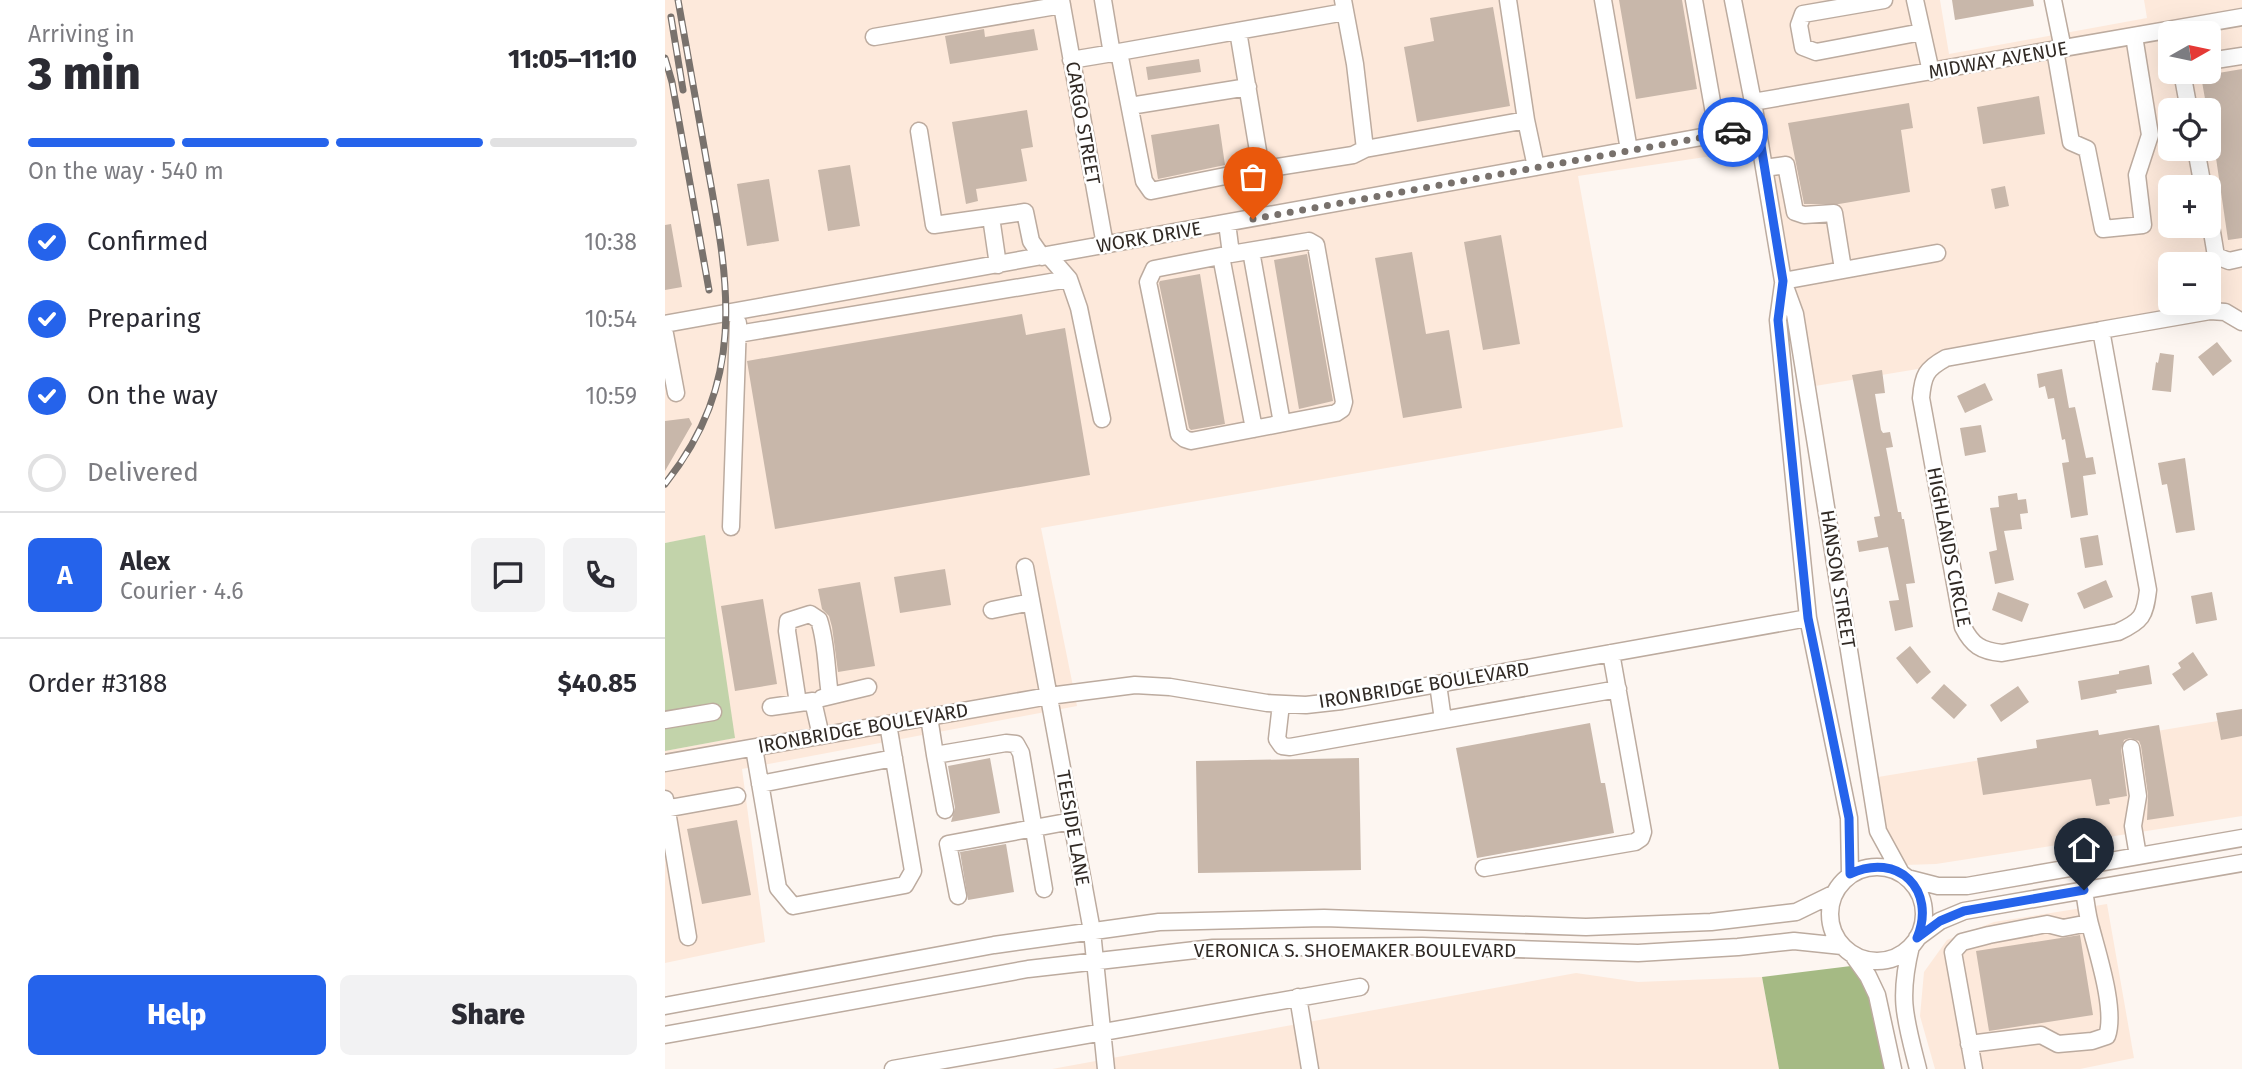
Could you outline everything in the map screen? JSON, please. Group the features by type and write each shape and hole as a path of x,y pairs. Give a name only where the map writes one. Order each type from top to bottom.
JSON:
{"street":[{"path":"1103,0 1130,106 1144,181 1151,191 1261,169 1353,155 1365,149 1526,120"},
{"path":"1508,0 1536,167"},
{"path":"1603,0 1629,150"},
{"path":"1694,0 1715,119 1723,134"},
{"name":"HANSON STREET","path":"1733,0 1758,127 1783,281 1795,314 1878,831 1922,900 1924,913 1904,974 1903,1005 1918,1069"},
{"path":"1884,0 1803,14 1799,25 1803,47 1816,52 1922,32"},
{"path":"1915,0 1931,72"},
{"path":"2053,0 2071,142 2087,149 2103,229 2143,225 2137,174 2150,135 2134,36"},
{"path":"874,37 1062,2"},
{"name":"CARGO STREET","path":"1062,2 1105,245"},
{"path":"1071,60 1238,31 1344,6 1360,100 1365,149"},
{"name":"MIDWAY AVENUE","path":"1753,102 2242,17"},
{"path":"1238,31 1261,169"},
{"path":"2221,59 2242,56"},
{"path":"1130,106 1248,87"},
{"name":"WORK DRIVE","path":"665,324 1758,127"},
{"path":"919,131 934,225 1025,212 1031,241 1069,279 1081,317 1102,419"},
{"path":"1764,168 1786,165 1795,212 1804,215 1834,213 1843,269"},
{"path":"991,217 998,265"},
{"path":"1227,223 1226,255 1254,429"},
{"path":"2214,238 2217,256 2229,261 2242,258"},
{"path":"1313,242 1326,298 1344,402 1342,409 1336,413 1191,441 1179,434 1148,282 1154,269 1226,255 1313,242"},
{"path":"1251,250 1282,424"},
{"path":"1783,281 1937,253"},
{"path":"738,334 1069,279"},
{"name":"HANSON STREET","path":"1783,281 1778,320 1808,618 1849,818 1850,874"},
{"path":"731,527 738,310"},
{"name":"HIGHLANDS CIRCLE","path":"2101,330 2148,590 2145,610 2136,624 2118,632 2002,653 1986,652 1971,643 1963,628 1920,398 1923,379 1931,366 1946,358 2101,330 2210,312 2225,312 2242,322"},
{"path":"665,334 676,393"},
{"name":"TEESIDE LANE","path":"1025,567 1097,961 1106,1069"},
{"path":"992,610 1031,602"},
{"path":"821,736 806,702 787,631 788,621 810,614 819,620 825,639 825,663 830,695"},
{"name":"IRONBRIDGE BOULEVARD","path":"665,763 1049,696 1135,685 1170,687 1281,704 1306,705 1342,701 1808,618"},
{"path":"1484,868 1635,842 1641,838 1643,832 1611,653"},
{"path":"1438,684 1443,720"},
{"path":"771,707 806,702 868,687"},
{"path":"1281,704 1277,739 1282,746 1290,747 1618,689"},
{"path":"665,720 713,712"},
{"path":"929,717 945,810"},
{"path":"754,748 778,888 793,906 905,885 913,871 888,724"},
{"path":"936,755 1006,743 1016,744 1021,753 1044,889"},
{"path":"2131,748 2139,796 2133,827 2138,856"},
{"path":"760,784 894,758"},
{"path":"688,937 666,806 737,796"},
{"path":"958,897 948,844 1072,821"},
{"path":"1893,1069 1877,995 1868,976 1834,935 1830,921 1829,907 1833,894 1850,874 1875,866 1938,886 1966,886 2242,838"},
{"path":"1848,951 1865,960 1890,959 1902,954 1940,921 1964,911 2242,863"},
{"path":"1969,1044 2041,1035 2058,1044 2092,1041 2107,1036 2111,1025 2102,969 2089,923 2084,890"},
{"name":"VERONICA S. SHOEMAKER BOULEVARD","path":"665,1006 994,945 1159,922 1324,918 1586,927 1711,922 1795,912 1833,894"},
{"path":"1974,1069 1953,952 1962,942 1989,935 2047,924 2063,928 2089,923"},
{"name":"VERONICA S. SHOEMAKER BOULEVARD","path":"665,1035 1028,969 1213,948 1422,946 1638,953 1794,941 1848,951"},
{"name":"VERONICA S. SHOEMAKER BOULEVARD","path":"893,1069 1360,987"},
{"path":"1298,997 1310,1069"}],"shaded area":[{"path":"665,0 1725,0 1751,135 1744,137 1746,151 1578,176 1623,427 1041,528 1077,706 742,769 765,942 665,963 665,751 734,738 704,536 665,543"},
{"path":"1741,0 1940,0 1949,54 2147,18 2144,0 2242,0 2242,325 2225,318 1815,386 1803,312 1790,275"},
{"path":"2242,717 2242,816 1936,864 1905,865 1886,829 1878,777"},
{"path":"2107,904 2134,1058 2080,1069 1935,1069 1920,1016 1924,972 1947,940 1994,922"},
{"path":"1576,973 1638,982 1762,977 1779,1069 1052,1069"}],"green space":[{"path":"705,535 735,738 665,751 665,543"},
{"path":"1851,966 1870,1002 1885,1069 1779,1069 1762,977"}],"building":[{"path":"1619,0 1682,0 1697,89 1636,99"},
{"path":"1952,0 2033,0 2034,6 1955,20"},
{"path":"1493,7 1510,106 1417,122 1404,47 1434,41 1430,18"},
{"path":"984,29 985,37 1034,29 1038,50 950,64 945,36"},
{"path":"1199,59 1201,72 1148,80 1146,67"},
{"path":"2242,69 2242,238 2228,240 2221,175 2218,175 2216,161 2221,161 2221,98 2205,98 2202,84 2221,84 2221,73"},
{"path":"2039,96 2045,134 1983,144 1977,107"},
{"path":"1909,103 1913,128 1901,130 1910,192 1839,204 1804,204 1788,123"},
{"path":"1027,110 1033,147 1021,149 1027,181 976,189 978,201 966,204 952,122"},
{"path":"1219,124 1225,165 1158,179 1151,135"},
{"path":"850,165 860,226 828,231 818,170"},
{"path":"769,179 779,241 747,246 737,184"},
{"path":"2005,186 2009,206 1995,209 1991,189"},
{"path":"671,224 682,287 665,290 665,225"},
{"path":"1501,235 1520,344 1483,350 1464,242"},
{"path":"1412,252 1426,334 1449,330 1462,408 1403,418 1375,258"},
{"path":"1307,254 1333,401 1299,409 1274,260"},
{"path":"1200,274 1225,424 1191,430 1159,283"},
{"path":"1022,314 1026,335 1065,328 1090,475 775,529 747,361"},
{"path":"2217,342 2232,361 2213,376 2198,357"},
{"path":"2160,353 2174,355 2171,392 2152,390"},
{"path":"2062,369 2069,408 2075,407 2086,458 2093,457 2096,474 2083,476 2088,515 2071,518 2062,463 2069,462 2065,439 2062,440 2054,398 2048,399 2045,386 2039,388 2037,374"},
{"path":"1882,370 1885,393 1875,394 1881,430 1883,433 1890,432 1893,447 1886,448 1898,512 1901,512 1904,519 1915,583 1906,584 1913,627 1895,631 1889,601 1899,600 1888,547 1859,552 1857,541 1878,537 1874,517 1880,516 1852,375"},
{"path":"1985,383 1993,400 1965,413 1957,396"},
{"path":"689,418 692,424 665,471 665,421"},
{"path":"1981,425 1986,452 1965,456 1960,428"},
{"path":"2185,458 2195,530 2176,533 2167,484 2162,485 2158,463"},
{"path":"2017,493 2018,500 2026,499 2028,513 2020,514 2022,529 2004,531 2014,580 1995,584 1989,552 1997,550 1990,508 1999,507 1998,496"},
{"path":"2098,535 2103,565 2085,568 2080,538"},
{"path":"945,569 951,605 900,613 894,577"},
{"path":"2106,580 2113,597 2084,609 2077,593"},
{"path":"860,582 875,666 838,672 832,627 829,616 822,609 818,589"},
{"path":"1998,592 2029,604 2022,622 1992,610"},
{"path":"2212,592 2217,620 2196,624 2191,596"},
{"path":"763,599 777,684 735,691 721,606"},
{"path":"1910,646 1931,672 1917,684 1896,658"},
{"path":"2193,652 2208,675 2184,691 2172,674 2181,668 2178,663"},
{"path":"2149,665 2152,684 2081,700 2078,681 2119,674 2119,671"},
{"path":"1944,684 1967,705 1954,719 1931,698"},
{"path":"2018,686 2029,702 2001,722 1990,705"},
{"path":"2242,709 2242,736 2221,740 2216,713"},
{"path":"1590,723 1614,833 1477,858 1456,748"},
{"path":"2159,725 2174,816 2147,820 2148,795 2141,746 2139,741 2130,738 2124,740 2121,749 2127,796 2109,799 2110,804 2096,806 2091,779 1983,795 1977,758 2037,748 2036,740 2098,730 2099,735"},
{"path":"990,758 1000,813 951,822 955,808 948,766"},
{"path":"1359,758 1361,870 1198,873 1196,761"},
{"path":"737,820 751,895 702,904 687,829"},
{"path":"1006,844 1014,892 968,900 960,852"},
{"path":"2080,935 2093,1015 1989,1031 1976,951"}],"railway":[{"path":"665,484 691,446 709,408 720,371 725,333 722,254 678,0"},
{"path":"671,17 683,90"},
{"path":"665,58 672,82 709,290"}],"way so far":[{"path":"1253,219 1733,132"}],"route":[{"path":"1733,132 1758,127 1783,281 1778,320 1808,618 1849,818 1850,874 1875,866 1888,868 1907,878 1922,900 1924,913 1917,938 1940,921 1964,911 2084,890"}]}
